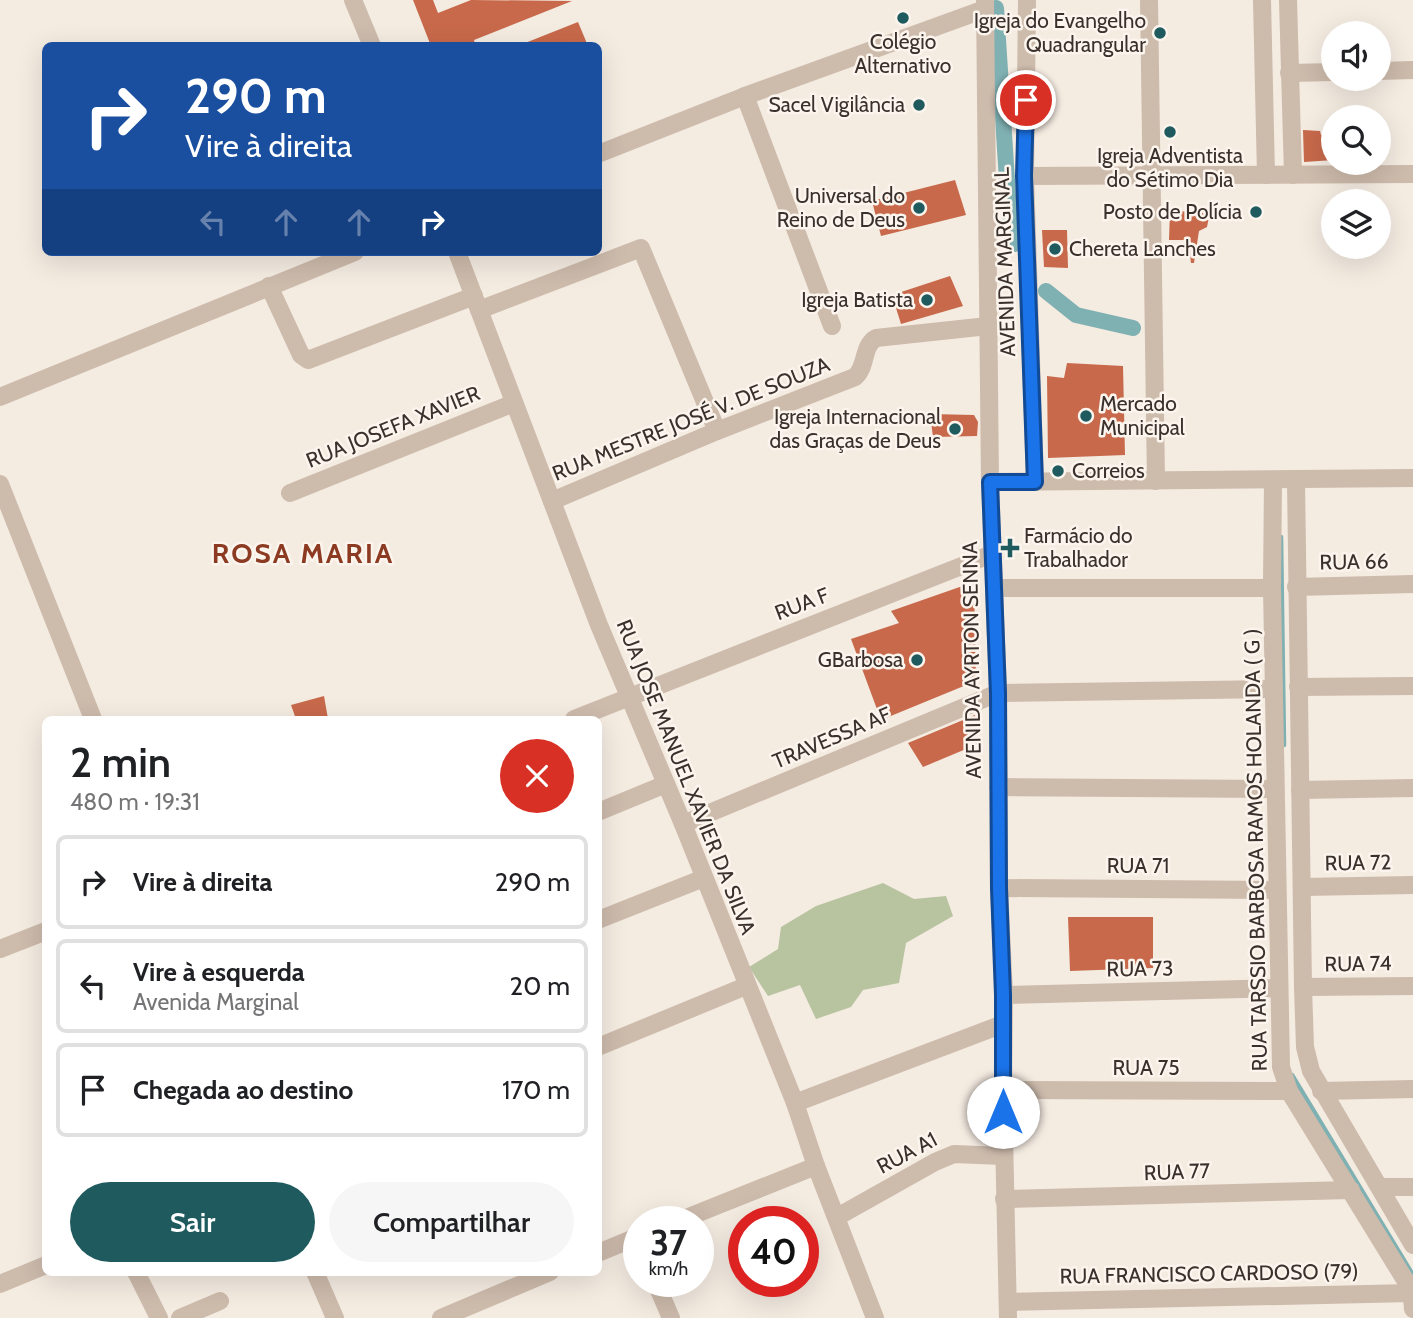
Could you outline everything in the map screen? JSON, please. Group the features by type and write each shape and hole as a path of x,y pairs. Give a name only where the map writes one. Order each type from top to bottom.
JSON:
{"street":[{"path":"353,0 370,42"},
{"name":"AVENIDA MARGINAL","path":"1027,0 1024,176 1035,482"},
{"path":"1149,0 1156,481"},
{"path":"1262,0 1266,175"},
{"path":"1288,0 1293,175"},
{"path":"602,152 985,4"},
{"name":"AVENIDA AYRTON SENNA","path":"985,4 990,482 998,693 1003,1156 1008,1310"},
{"path":"1391,71 1413,70"},
{"path":"1289,73 1321,72"},
{"path":"745,96 832,326"},
{"path":"1024,176 1413,174"},
{"path":"269,286 301,355 308,360 641,248 717,431"},
{"path":"0,397 345,256"},
{"name":"RUA JOSE MANUEL XAVIER DA SILVA","path":"459,256 629,696 794,1103 875,1318"},
{"name":"RUA MESTRE JOSÉ V. DE SOUZA","path":"552,501 717,431 857,376 869,344 876,338 988,326"},
{"name":"RUA JOSEFA XAVIER","path":"290,493 514,403"},
{"path":"990,482 1413,478"},
{"name":"RUA TARSSIO BARBOSA RAMOS HOLANDA ( G )","path":"1273,480 1272,588 1280,1067 1289,1091 1407,1283 1412,1301"},
{"path":"1296,480 1303,987 1307,1061 1321,1091 1381,1187 1413,1245"},
{"path":"0,484 92,716"},
{"name":"RUA F","path":"581,716 992,554"},
{"name":"RUA 66","path":"1296,587 1413,584"},
{"path":"994,587 1272,588"},
{"path":"1298,687 1413,685"},
{"path":"998,693 1274,689"},
{"name":"TRAVESSA AF","path":"683,824 998,693"},
{"path":"602,810 666,784"},
{"path":"998,787 1275,789"},
{"path":"1300,790 1413,788"},
{"path":"1276,837 1301,836"},
{"path":"602,918 704,878"},
{"name":"RUA 72","path":"1303,887 1413,885"},
{"name":"RUA 71","path":"999,888 1277,890"},
{"path":"0,949 42,933"},
{"path":"602,1045 746,986"},
{"name":"RUA 74","path":"1303,987 1413,986"},
{"name":"RUA 73","path":"1003,995 1278,988"},
{"path":"794,1103 1003,1024"},
{"path":"1321,1091 1413,1089"},
{"name":"RUA 75","path":"1003,1090 1289,1091"},
{"name":"RUA A1","path":"837,1217 954,1154 1003,1156"},
{"path":"714,1207 816,1166"},
{"path":"1381,1187 1413,1187"},
{"name":"RUA 77","path":"1004,1199 1351,1190"},
{"path":"602,1251 623,1243"},
{"path":"0,1284 42,1267"},
{"path":"138,1276 159,1318"},
{"path":"317,1276 335,1318"},
{"path":"441,1318 518,1278"},
{"path":"661,1297 670,1318"},
{"path":"180,1318 220,1301"},
{"name":"RUA FRANCISCO CARDOSO (79)","path":"1008,1310 1412,1301"}],"green space":[{"path":"883,883 914,899 946,896 953,916 906,943 899,983 863,990 851,1007 816,1019 800,985 768,996 749,967 778,949 781,927 816,906"}],"building":[{"path":"413,0 433,0 438,13 471,0 572,1 474,40 475,42 429,42"},
{"path":"578,22 586,42 528,42"},
{"path":"1303,130 1320,131 1321,161 1304,162"},
{"name":"Universal do Reino de Deus","path":"955,180 966,215 881,236 872,201"},
{"path":"1170,211 1201,212 1209,217 1207,227 1199,231 1194,263 1191,263 1188,240 1169,240"},
{"name":"Chereta Lanches","path":"1042,230 1067,230 1068,268 1044,267"},
{"name":"Igreja Batista","path":"950,276 963,306 901,324 892,295"},
{"name":"Mercado Municipal","path":"1067,363 1123,366 1125,455 1048,458 1047,376 1064,378"},
{"name":"Igreja Internacional das Graças de Deus","path":"930,414 974,415 978,422 977,436 933,437"},
{"name":"GBarbosa","path":"974,582 976,681 881,720 851,639 899,623 891,611"},
{"path":"324,696 327,716 295,716 291,705"},
{"path":"975,715 978,744 923,767 908,743"},
{"path":"1068,917 1153,917 1153,968 1070,971"}],"waterway":[{"path":"996,8 1008,196 1014,244"},
{"path":"1046,291 1076,315 1133,328"},
{"path":"1281,537 1284,745"},
{"path":"1292,1075 1413,1275"}],"place":[{"name":"Colégio Alternativo","path":"903,18"},
{"name":"Igreja do Evangelho Quadrangular","path":"1160,33"},
{"name":"Sacel Vigilância","path":"919,105"},
{"name":"Igreja Adventista do Sétimo Dia","path":"1170,132"},
{"name":"Universal do Reino de Deus","path":"919,208"},
{"name":"Posto de Polícia","path":"1256,212"},
{"name":"Chereta Lanches","path":"1055,249"},
{"name":"Igreja Batista","path":"927,300"},
{"name":"Mercado Municipal","path":"1086,416"},
{"name":"Igreja Internacional das Graças de Deus","path":"955,429"},
{"name":"Correios","path":"1058,471"},
{"name":"Farmácio do Trabalhador","path":"1010,548"},
{"name":"GBarbosa","path":"917,660"}],"district":[{"name":"ROSA MARIA","path":"303,553"}],"route":[{"path":"1003,1112 998,693 990,482 1035,482 1024,176 1026,100"}]}
